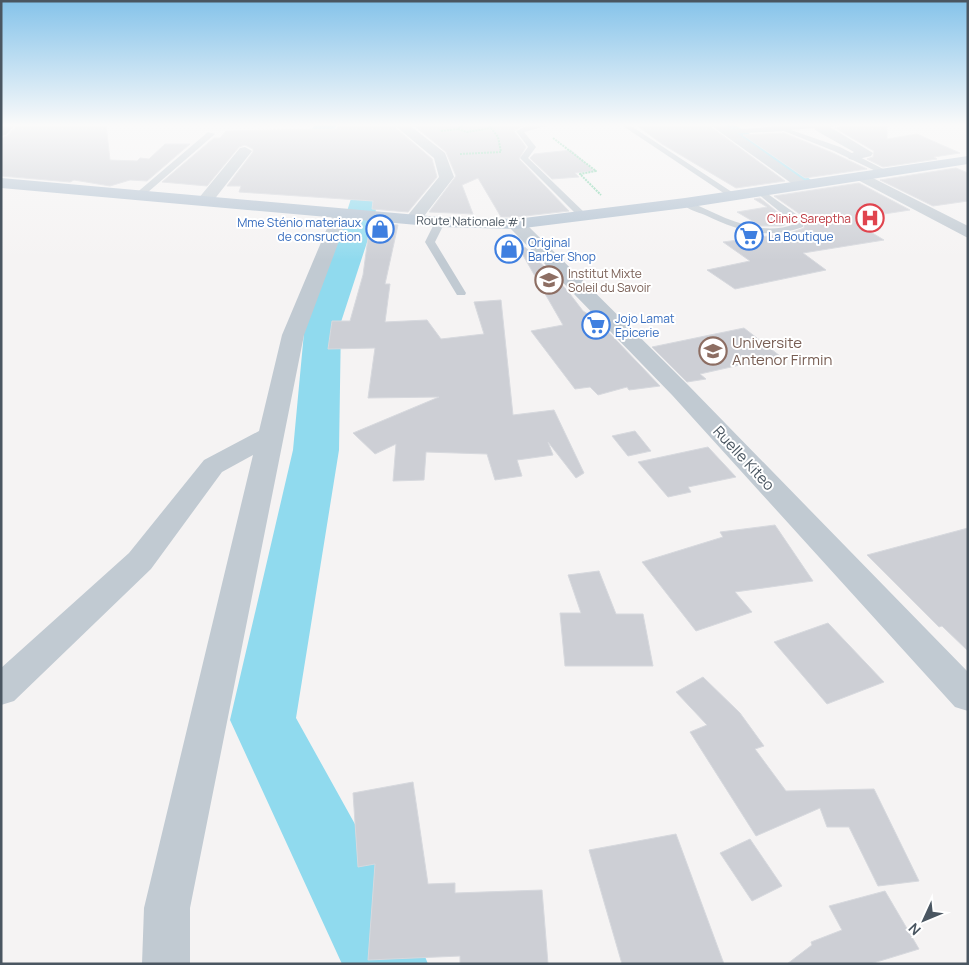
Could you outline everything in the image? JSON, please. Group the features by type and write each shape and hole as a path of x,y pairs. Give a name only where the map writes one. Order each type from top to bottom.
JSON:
{"main road":[{"name":"Route Nationale # 1","path":"1,184 382,218 516,224 685,203 907,169"}],"street":[{"path":"204,202 231,169"},
{"path":"412,220 447,177 444,169"},
{"path":"780,169 803,185"},
{"path":"861,176 966,230"},
{"path":"166,964 167,908 293,336 341,214"},
{"name":"Ruelle Kiteo","path":"516,224 680,390 968,696"},
{"path":"1,690 140,560 213,466 271,435"}],"lane":[{"path":"137,197 170,169"},
{"path":"535,169 584,217"},
{"path":"692,169 734,196"},
{"path":"881,169 887,172"},
{"path":"685,203 753,231 780,231 800,225 800,221 761,192"},
{"path":"440,222 430,242 461,293"}],"path":[{"path":"594,169 596,171 580,174 620,212"}],"building":[{"path":"1,169 161,169 147,181 130,180 110,186 74,180 70,182 1,176"},
{"path":"177,169 221,169 207,186 162,182"},
{"path":"240,169 435,169 437,177 408,212 372,209 373,201 239,192 241,186 227,186"},
{"path":"453,169 529,169 569,211 501,217 478,178 462,185 473,214 429,212 456,176"},
{"path":"542,169 592,169 594,171 575,173 579,177 552,179"},
{"path":"704,169 769,169 785,181 736,188"},
{"path":"792,169 867,169 805,178"},
{"path":"958,169 968,173 968,201 933,206 880,180"},
{"path":"859,183 910,210 871,216 883,222 859,225 884,240 803,253 826,270 735,289 707,270 750,261 723,242 790,233 804,228 804,217 774,196"},
{"path":"760,198 791,223 781,226 761,226 737,212 767,207 754,199"},
{"path":"370,223 398,225 385,284 390,284 385,322 427,320 441,339 484,334 474,302 501,300 513,415 554,410 584,473 576,478 548,442 553,455 517,460 522,476 495,480 487,454 426,452 424,480 393,481 396,444 375,454 353,433 439,397 368,398 375,348 328,349 332,321 350,321 363,275"},
{"path":"525,247 567,290 583,311 596,319 660,386 629,390 627,387 598,395 590,387 575,389 531,331 563,325 520,250"},
{"path":"744,328 780,356 700,374 706,379 687,382 652,347"},
{"path":"635,431 651,451 628,456 612,436"},
{"path":"708,447 736,477 688,487 691,492 668,497 638,462"},
{"path":"775,525 813,581 735,592 752,612 696,631 642,562 723,537 720,532"},
{"path":"968,528 968,651 942,626 939,627 867,555"},
{"path":"599,571 616,614 643,614 653,666 565,666 560,613 581,613 568,575"},
{"path":"828,623 884,682 827,704 774,642"},
{"path":"703,677 740,713 764,746 755,749 786,791 874,789 919,881 878,886 849,827 827,827 820,808 756,836 690,732 707,725 676,692"},
{"path":"413,782 428,884 455,883 455,893 542,890 548,964 460,964 460,956 368,960 375,864 358,867 353,793"},
{"path":"676,834 724,964 622,964 589,850"},
{"path":"750,839 782,886 752,901 720,853"},
{"path":"885,891 919,949 870,964 787,964 812,945 811,942 842,930 829,906"}],"waterway":[{"path":"344,169 369,183 357,227 323,322 316,450 263,720 386,964"},
{"path":"788,169 803,180"}],"place":[{"name":"Clinic Sareptha","path":"870,218"},
{"name":"Mme Sténio materiaux de consruction","path":"380,229"},
{"name":"La Boutique","path":"749,236"},
{"name":"Original Barber Shop","path":"509,249"},
{"name":"Institut Mixte Soleil du Savoir","path":"549,280"},
{"name":"Jojo Lamat Epicerie","path":"596,325"},
{"name":"Universite Antenor Firmin","path":"713,351"}]}
